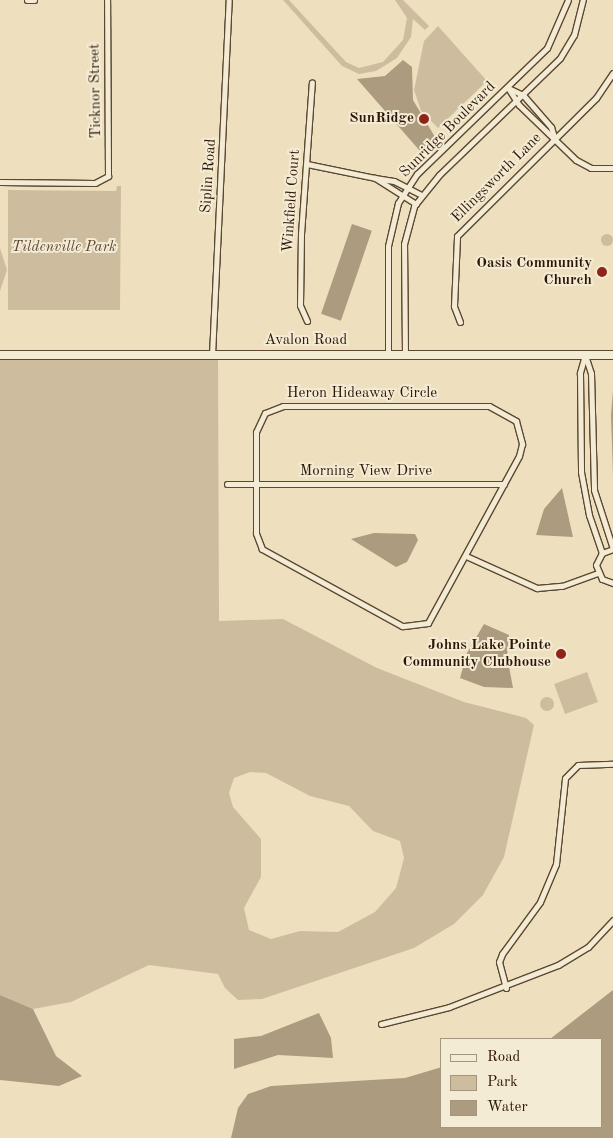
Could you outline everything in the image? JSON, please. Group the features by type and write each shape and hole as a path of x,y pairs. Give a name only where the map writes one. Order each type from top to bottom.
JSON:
{"main road":[{"name":"Avalon Road","path":"0,355 613,354"}],"street":[{"path":"27,0 34,0"},
{"name":"Ticknor Street","path":"0,182 105,180 109,169 107,0"},
{"name":"Siplin Road","path":"212,355 229,0"},
{"name":"Sunridge Boulevard","path":"388,355 388,246 403,195 407,188 547,48 568,0"},
{"name":"Sunridge Boulevard","path":"405,355 404,244 416,204 421,195 523,95 568,46 583,0"},
{"name":"Ellingsworth Lane","path":"460,322 454,306 457,236 554,137 596,98 613,73"},
{"name":"Winkfield Court","path":"307,321 300,305 312,82"},
{"path":"508,88 523,95 539,114 554,137"},
{"path":"508,88 516,102 576,160 591,168 613,168"},
{"path":"533,120 539,114"},
{"path":"307,164 375,178 407,188 421,195"},
{"path":"375,178 416,204"},
{"path":"585,355 591,373 590,448 598,509 613,549 602,553"},
{"path":"585,355 580,373 580,448 583,491 602,553 598,573"},
{"name":"Heron Hideaway Circle","path":"479,406 509,414 521,432 519,456 435,615 419,627 402,626 262,549 256,533 256,484 256,432 272,409 479,406"},
{"path":"580,448 590,448"},
{"name":"Morning View Drive","path":"227,484 504,484"},
{"path":"466,556 537,588 562,586 598,573"},
{"path":"598,573 613,583"},
{"path":"506,988 499,962 502,954 540,902 556,864 565,778 578,764 613,764"},
{"path":"381,1024 506,988 588,947 613,920"}],"green space":[{"path":"283,0 289,0 346,62 359,68 383,62 403,40 407,18 395,0 403,0 429,26 425,30 413,19 411,37 397,58 376,71 359,74 342,66"},
{"path":"438,26 487,81 438,128 421,111 414,90 424,41"},
{"name":"Tildenville Park","path":"117,186 121,186 120,310 8,310 8,190 116,191"},
{"path":"607,234 613,240 607,246 601,240"},
{"path":"0,248 7,270 0,291"},
{"path":"0,355 218,355 219,621 283,619 377,668 464,702 526,718 534,725 504,857 483,895 454,924 414,948 262,999 238,1000 225,988 218,974 149,965 71,1002 33,1009 0,995","holes":["250,772 266,773 310,796 349,806 373,831 400,841 404,858 396,888 375,912 338,932 300,931 271,939 249,930 244,908 261,877 261,839 233,807 229,793 234,778"]},
{"path":"587,672 598,702 565,714 554,684"},
{"path":"547,697 552,699 554,704 552,709 547,711 542,709 540,704 542,699"}],"water":[{"path":"403,60 412,67 413,100 435,137 420,151 357,79 385,76"},
{"path":"352,224 372,231 341,321 321,314"},
{"path":"613,390 613,476 611,415"},
{"path":"562,488 573,537 536,535 544,509"},
{"path":"374,533 415,534 418,540 407,562 396,567 351,539"},
{"path":"484,624 509,635 507,656 513,688 484,687 460,678 467,653"},
{"path":"613,990 613,1138 231,1138 238,1108 248,1094 271,1086 405,1078 440,1068 440,1128 603,1128 603,1038 551,1038"},
{"path":"0,995 33,1009 56,1056 82,1076 59,1086 0,1080"},
{"path":"319,1013 331,1038 333,1058 278,1055 234,1069 234,1039 261,1036"}],"place":[{"name":"SunRidge","path":"424,119"},
{"name":"Oasis Community Church","path":"602,272"},
{"name":"Johns Lake Pointe Community Clubhouse","path":"561,654"}]}
